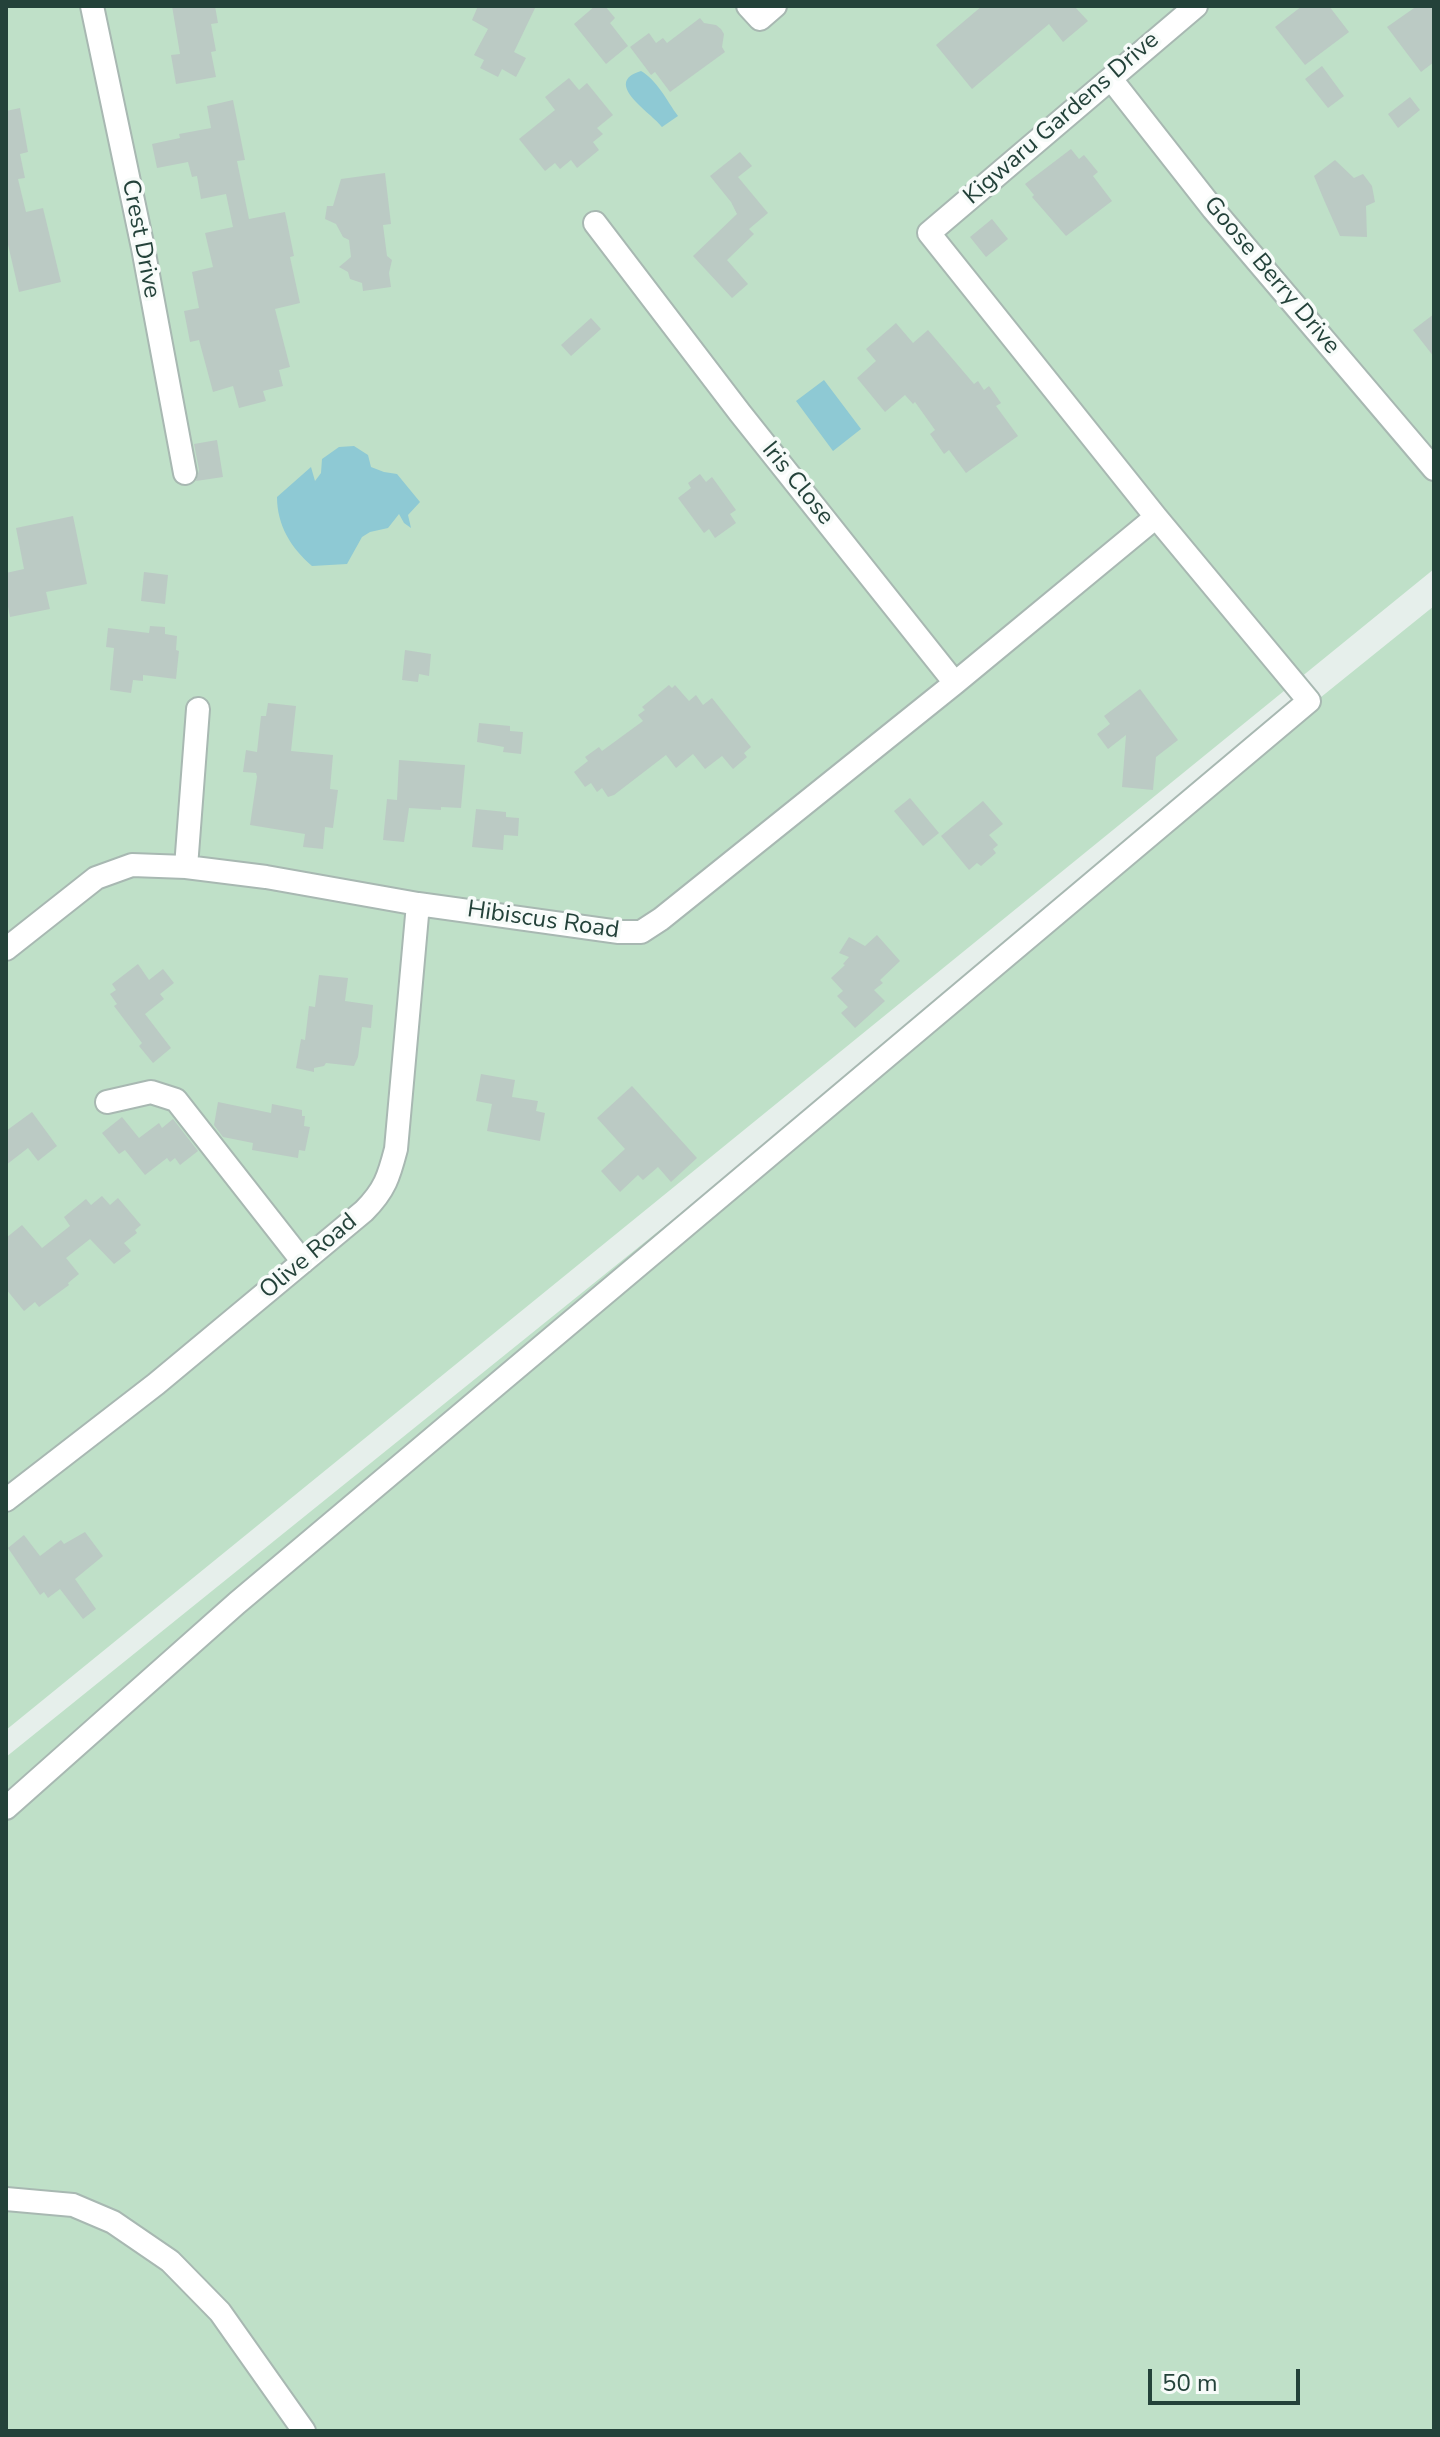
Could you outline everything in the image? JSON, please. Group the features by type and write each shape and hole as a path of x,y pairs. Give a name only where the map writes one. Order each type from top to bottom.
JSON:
{"street":[{"name":"Crest Drive","path":"92,6 140,233 185,473"},
{"name":"Kigwaru Gardens Drive","path":"1156,517 929,233 1196,6"},
{"name":"Goose Berry Drive","path":"1111,79 1213,209 1434,469"},
{"name":"Iris Close","path":"595,223 955,683"},
{"name":"Hibiscus Road","path":"6,949 96,878 132,865 186,867 266,877 418,904 619,932 641,932 955,683 1156,517"},
{"path":"6,1808 237,1603 1309,701 1156,517"},
{"path":"186,867 198,709"},
{"name":"Olive Road","path":"6,1500 156,1384 381,1194 396,1149 418,904"},
{"path":"107,1102 151,1092 176,1100 303,1262"},
{"path":"6,2199 73,2205 113,2222 170,2261 220,2312 304,2431"}],"green space":[{"path":"6,6 1434,6 1434,569 6,1730"},
{"path":"1434,606 1434,2431 6,2431 6,1757"}],"water":[{"path":"641,71 657,85 678,116 662,127 627,90 626,83 630,76"},
{"path":"824,380 861,429 833,451 796,401"},
{"path":"354,446 368,455 371,467 397,474 420,502 408,515 411,528 399,514 388,528 362,537 347,564 312,566 287,535 277,497 311,467 315,481 321,473 322,459 339,447"}],"building":[{"path":"172,6 215,6 218,23 211,24 216,51 211,52 216,77 176,84 171,55 180,54"},
{"path":"478,6 536,6 514,52 526,58 516,77 502,69 498,77 480,68 484,60 474,55 488,29 472,20"},
{"path":"595,6 605,6 615,18 610,23 628,46 606,64 574,24"},
{"path":"982,6 1074,6 1088,21 1063,42 1049,24 972,89 936,45"},
{"path":"1302,6 1329,6 1349,32 1305,65 1275,27"},
{"path":"1417,6 1434,6 1434,62 1421,72 1387,27"},
{"path":"700,18 704,23 721,29 725,52 670,92 655,72 651,75 630,47 649,33 656,43 663,38 667,43"},
{"path":"1322,66 1344,96 1328,108 1305,79"},
{"path":"569,78 579,90 587,83 613,115 597,128 603,134 593,142 599,150 577,168 571,160 560,169 555,163 545,171 519,139 555,110 545,97"},
{"path":"1410,97 1420,110 1398,128 1388,114"},
{"path":"233,100 245,160 237,161 249,219 285,212 300,303 275,309 290,367 279,370 283,386 263,391 266,401 239,408 233,386 213,392 199,340 190,342 184,311 199,308 192,272 213,267 205,233 233,227 226,194 201,199 197,176 192,177 188,162 157,168 152,144 180,138 179,134 211,128 207,106"},
{"path":"20,108 28,152 20,154 25,178 18,179 26,212 43,208 61,282 19,292 6,236 6,111"},
{"path":"1071,149 1079,159 1084,155 1098,172 1093,176 1112,201 1066,236 1032,197 1034,195 1025,184"},
{"path":"740,152 752,166 738,177 768,213 749,229 754,234 727,260 748,284 732,298 693,256 737,214 710,176"},
{"path":"1335,160 1354,178 1363,174 1372,186 1375,202 1366,206 1367,237 1340,236 1314,176"},
{"path":"385,173 391,224 383,225 387,256 392,260 389,273 391,287 363,291 362,283 350,279 348,272 339,267 351,257 349,240 343,237 336,224 325,219 327,206 333,206 341,179"},
{"path":"992,219 1008,239 986,257 970,237"},
{"path":"1434,314 1434,357 1413,330"},
{"path":"591,318 601,329 571,356 561,345"},
{"path":"896,323 913,343 928,330 974,384 978,381 984,390 989,386 1001,403 996,406 1018,436 966,473 949,450 944,454 930,434 935,430 915,402 913,404 905,395 885,412 857,378 876,361 866,349"},
{"path":"217,440 223,477 196,481 199,470 194,444"},
{"path":"700,474 706,482 712,477 736,510 730,514 736,523 715,538 709,529 704,533 678,498 691,488 688,483"},
{"path":"73,516 87,584 46,592 50,609 10,617 6,573 24,569 16,528"},
{"path":"144,572 168,575 165,604 141,601"},
{"path":"150,626 165,627 165,634 177,636 176,679 143,675 143,681 133,680 131,693 110,690 114,648 106,647 108,628 149,633"},
{"path":"405,650 431,654 429,676 419,674 418,682 402,680"},
{"path":"669,685 672,688 675,685 689,701 696,695 703,705 712,698 751,747 744,753 747,757 733,769 722,756 705,769 693,754 676,768 666,755 614,795 608,797 602,788 597,792 591,783 585,787 574,772 588,761 585,757 599,747 602,751 643,721 638,715 645,710 642,707"},
{"path":"1140,689 1178,740 1156,757 1153,790 1122,787 1126,735 1108,749 1097,734 1110,724 1104,716"},
{"path":"268,703 296,706 291,751 333,755 330,789 338,790 333,828 325,827 323,849 303,847 305,834 250,825 257,777 256,773 243,772 246,750 257,752 261,716 266,716"},
{"path":"479,723 510,726 510,731 523,732 521,754 503,752 504,747 477,742"},
{"path":"399,760 465,765 461,808 409,808 404,842 383,840 387,799 397,800"},
{"path":"910,798 939,833 923,846 894,811"},
{"path":"983,801 1003,824 989,835 998,845 993,849 996,853 981,866 977,863 969,870 941,836"},
{"path":"476,809 506,812 506,817 519,818 518,836 504,835 503,850 472,847"},
{"path":"877,935 900,961 874,990 885,1001 855,1028 841,1013 848,1007 837,996 843,991 831,978 849,957 839,953 849,937 865,946"},
{"path":"138,964 149,980 163,969 174,983 160,994 164,999 145,1014 171,1048 153,1063 114,1006 117,1004 110,994 116,990 112,984"},
{"path":"319,975 348,978 345,1001 373,1005 371,1028 362,1027 354,1066 326,1063 314,1068 314,1072 296,1068 301,1039 305,1040 309,1006 315,1007"},
{"path":"481,1074 515,1080 512,1097 538,1101 536,1111 545,1113 540,1141 487,1131 492,1104 476,1101"},
{"path":"632,1086 697,1158 671,1182 658,1167 643,1180 638,1175 620,1192 601,1171 625,1149 597,1118"},
{"path":"218,1102 271,1113 272,1104 302,1110 304,1126 310,1127 305,1151 299,1150 298,1158 252,1150 253,1143 223,1137 214,1125"},
{"path":"32,1112 57,1146 38,1161 28,1148 6,1165 6,1131"},
{"path":"122,1117 139,1138 159,1123 162,1128 173,1119 198,1151 180,1165 175,1158 170,1162 167,1158 145,1175 125,1150 119,1154 102,1133"},
{"path":"102,1196 110,1205 118,1198 141,1225 135,1230 137,1233 124,1243 131,1251 114,1264 90,1239 66,1258 79,1274 69,1285 39,1307 35,1302 24,1311 6,1289 6,1238 22,1225 42,1248 70,1226 64,1217 86,1199 91,1205"},
{"path":"85,1532 103,1556 75,1579 96,1609 83,1619 60,1589 48,1598 44,1592 40,1595 8,1548 24,1535 40,1556 61,1540 64,1544"}]}
